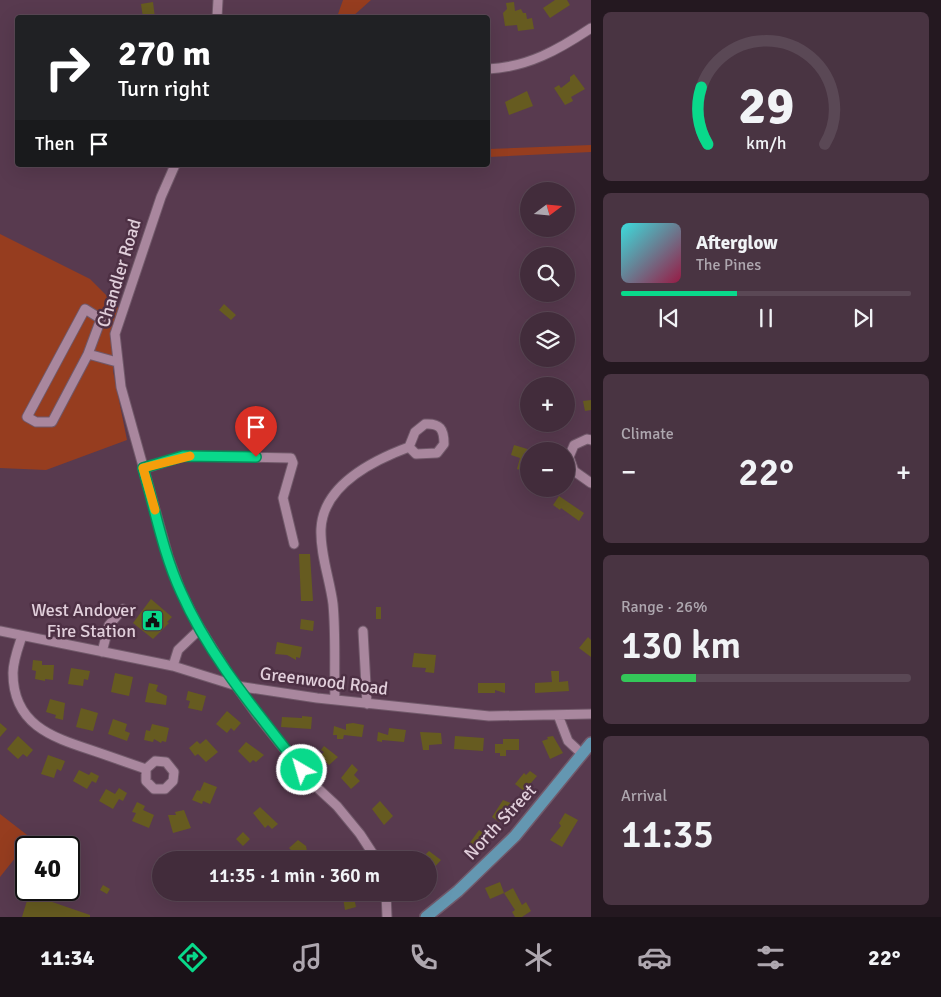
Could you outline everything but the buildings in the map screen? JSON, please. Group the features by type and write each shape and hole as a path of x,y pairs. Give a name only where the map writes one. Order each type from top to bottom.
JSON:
{"main road":[{"name":"North Street","path":"426,917 458,891 515,836 591,743"}],"street":[{"path":"217,15 218,0"},
{"path":"490,69 510,67 541,58 591,28"},
{"name":"Chandler Road","path":"174,167 160,197 116,328 121,387 143,468 181,592 200,628 256,715 310,780 337,806 360,834 370,851"},
{"path":"85,309 101,319 88,354 52,422 36,422 27,417 85,309"},
{"path":"88,354 118,362"},
{"path":"591,440 587,439 574,445 569,457 574,471 591,483"},
{"path":"335,700 333,605 321,528 327,506 337,491 350,479 373,463 409,447"},
{"path":"143,468 183,456 291,458 293,463 284,498 287,523 294,544"},
{"path":"102,652 110,625 123,608"},
{"path":"172,666 178,650 200,628"},
{"path":"363,631 367,704"},
{"name":"Greenwood Road","path":"0,632 172,666 237,686 335,700 489,716 591,714"},
{"path":"22,636 14,663 14,684 21,706 33,723 54,738 146,769"},
{"path":"558,715 568,742 582,754"},
{"path":"386,901 387,917"}],"shaded area":[{"path":"343,0 371,0 354,15 338,15"},
{"path":"591,145 591,152 490,157 490,149"},
{"path":"0,234 90,279 119,308 113,371 127,440 46,470 0,468"},
{"path":"0,814 28,836 15,836 15,858 0,877"}],"slow traffic":[{"path":"155,510 143,468 183,456 190,456"}],"place":[{"name":"West Andover Fire Station","path":"152,620"}],"route":[{"path":"256,457 183,456 143,468 168,556 181,592 196,622 256,715 302,770"}]}
